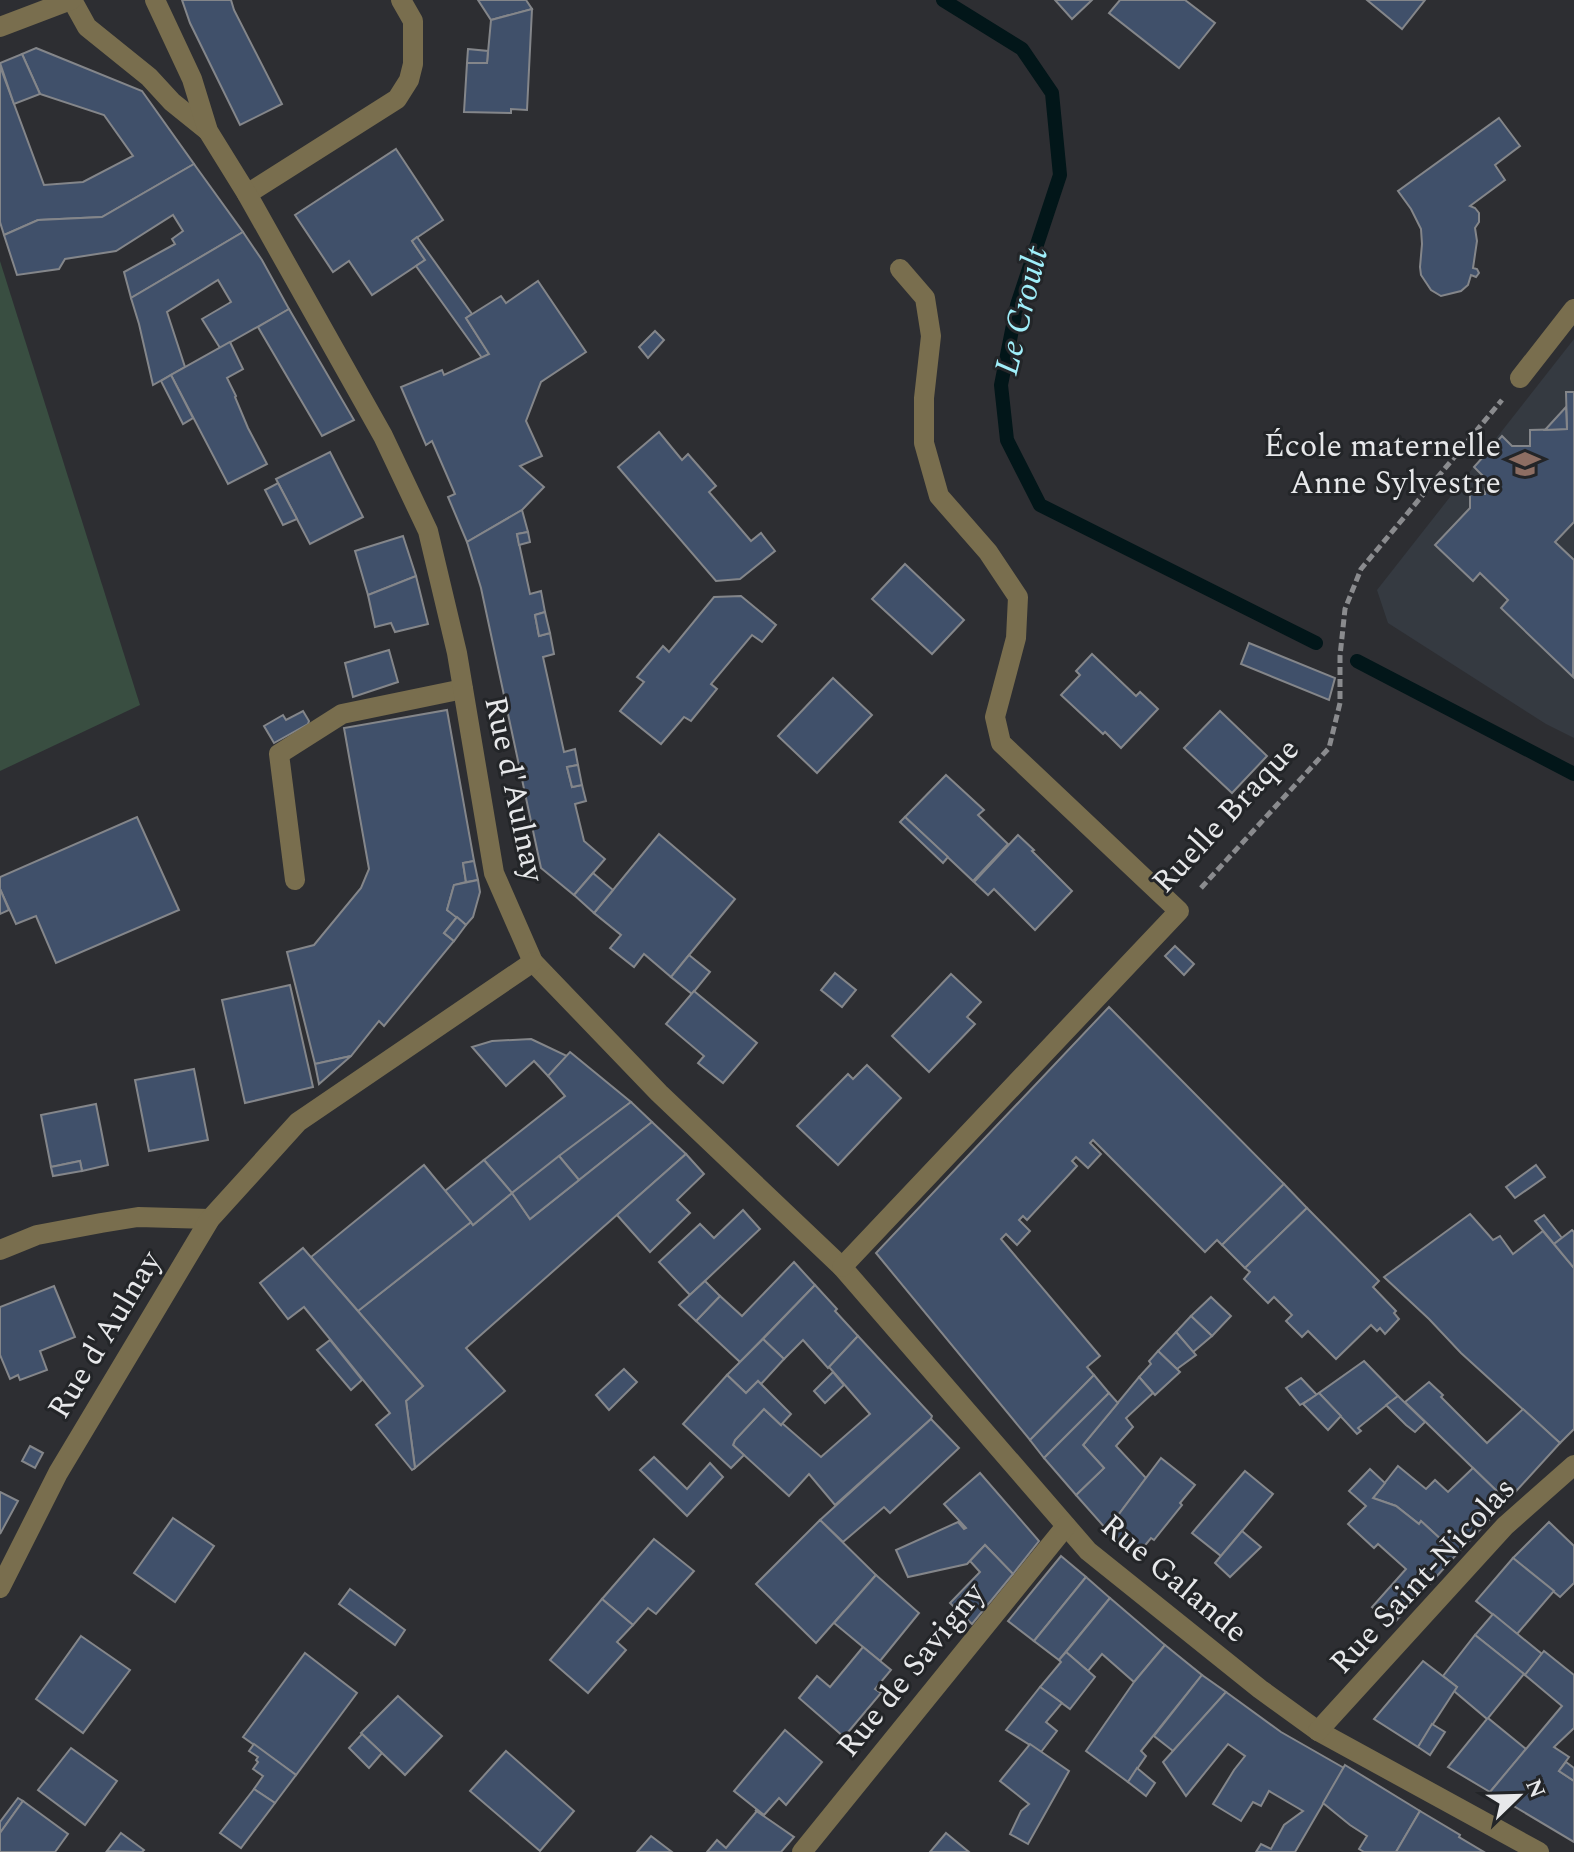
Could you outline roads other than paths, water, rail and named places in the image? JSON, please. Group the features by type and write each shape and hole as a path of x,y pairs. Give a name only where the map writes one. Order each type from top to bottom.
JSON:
{"street":[{"name":"Rue d'Aulnay","path":"0,27 72,0 87,27 149,77 172,102 208,131"},
{"name":"Rue d'Aulnay","path":"0,1588 58,1473 210,1219 298,1122 533,962 494,873 457,653 428,531 383,436 247,194 208,131 192,79 155,0"},
{"path":"247,194 397,99 409,80 413,64 413,21 401,0"},
{"name":"Ruelle Braque","path":"842,1267 1179,911 1001,743 995,717 1016,638 1018,597 988,552 939,496 924,443 924,398 931,336 925,298 900,269"},
{"path":"1520,378 1574,309"},
{"path":"295,880 279,754 342,714 463,689"},
{"name":"Rue Galande","path":"533,962 659,1093 842,1267 1088,1551 1260,1689 1318,1731 1539,1852"},
{"path":"0,1250 37,1235 138,1217 210,1219"},
{"name":"Rue Saint-Nicolas","path":"1318,1731 1505,1526 1574,1465"},
{"name":"Rue de Savigny","path":"802,1852 1066,1526"}],"waterway":[{"name":"Le Croult","path":"943,0 1022,49 1052,93 1060,175 1017,305 1001,385 1007,440 1040,505 1316,643"},
{"name":"Le Croult","path":"1357,661 1574,774"}],"place":[{"name":"École maternelle Anne Sylvestre","path":"1525,464"}]}
